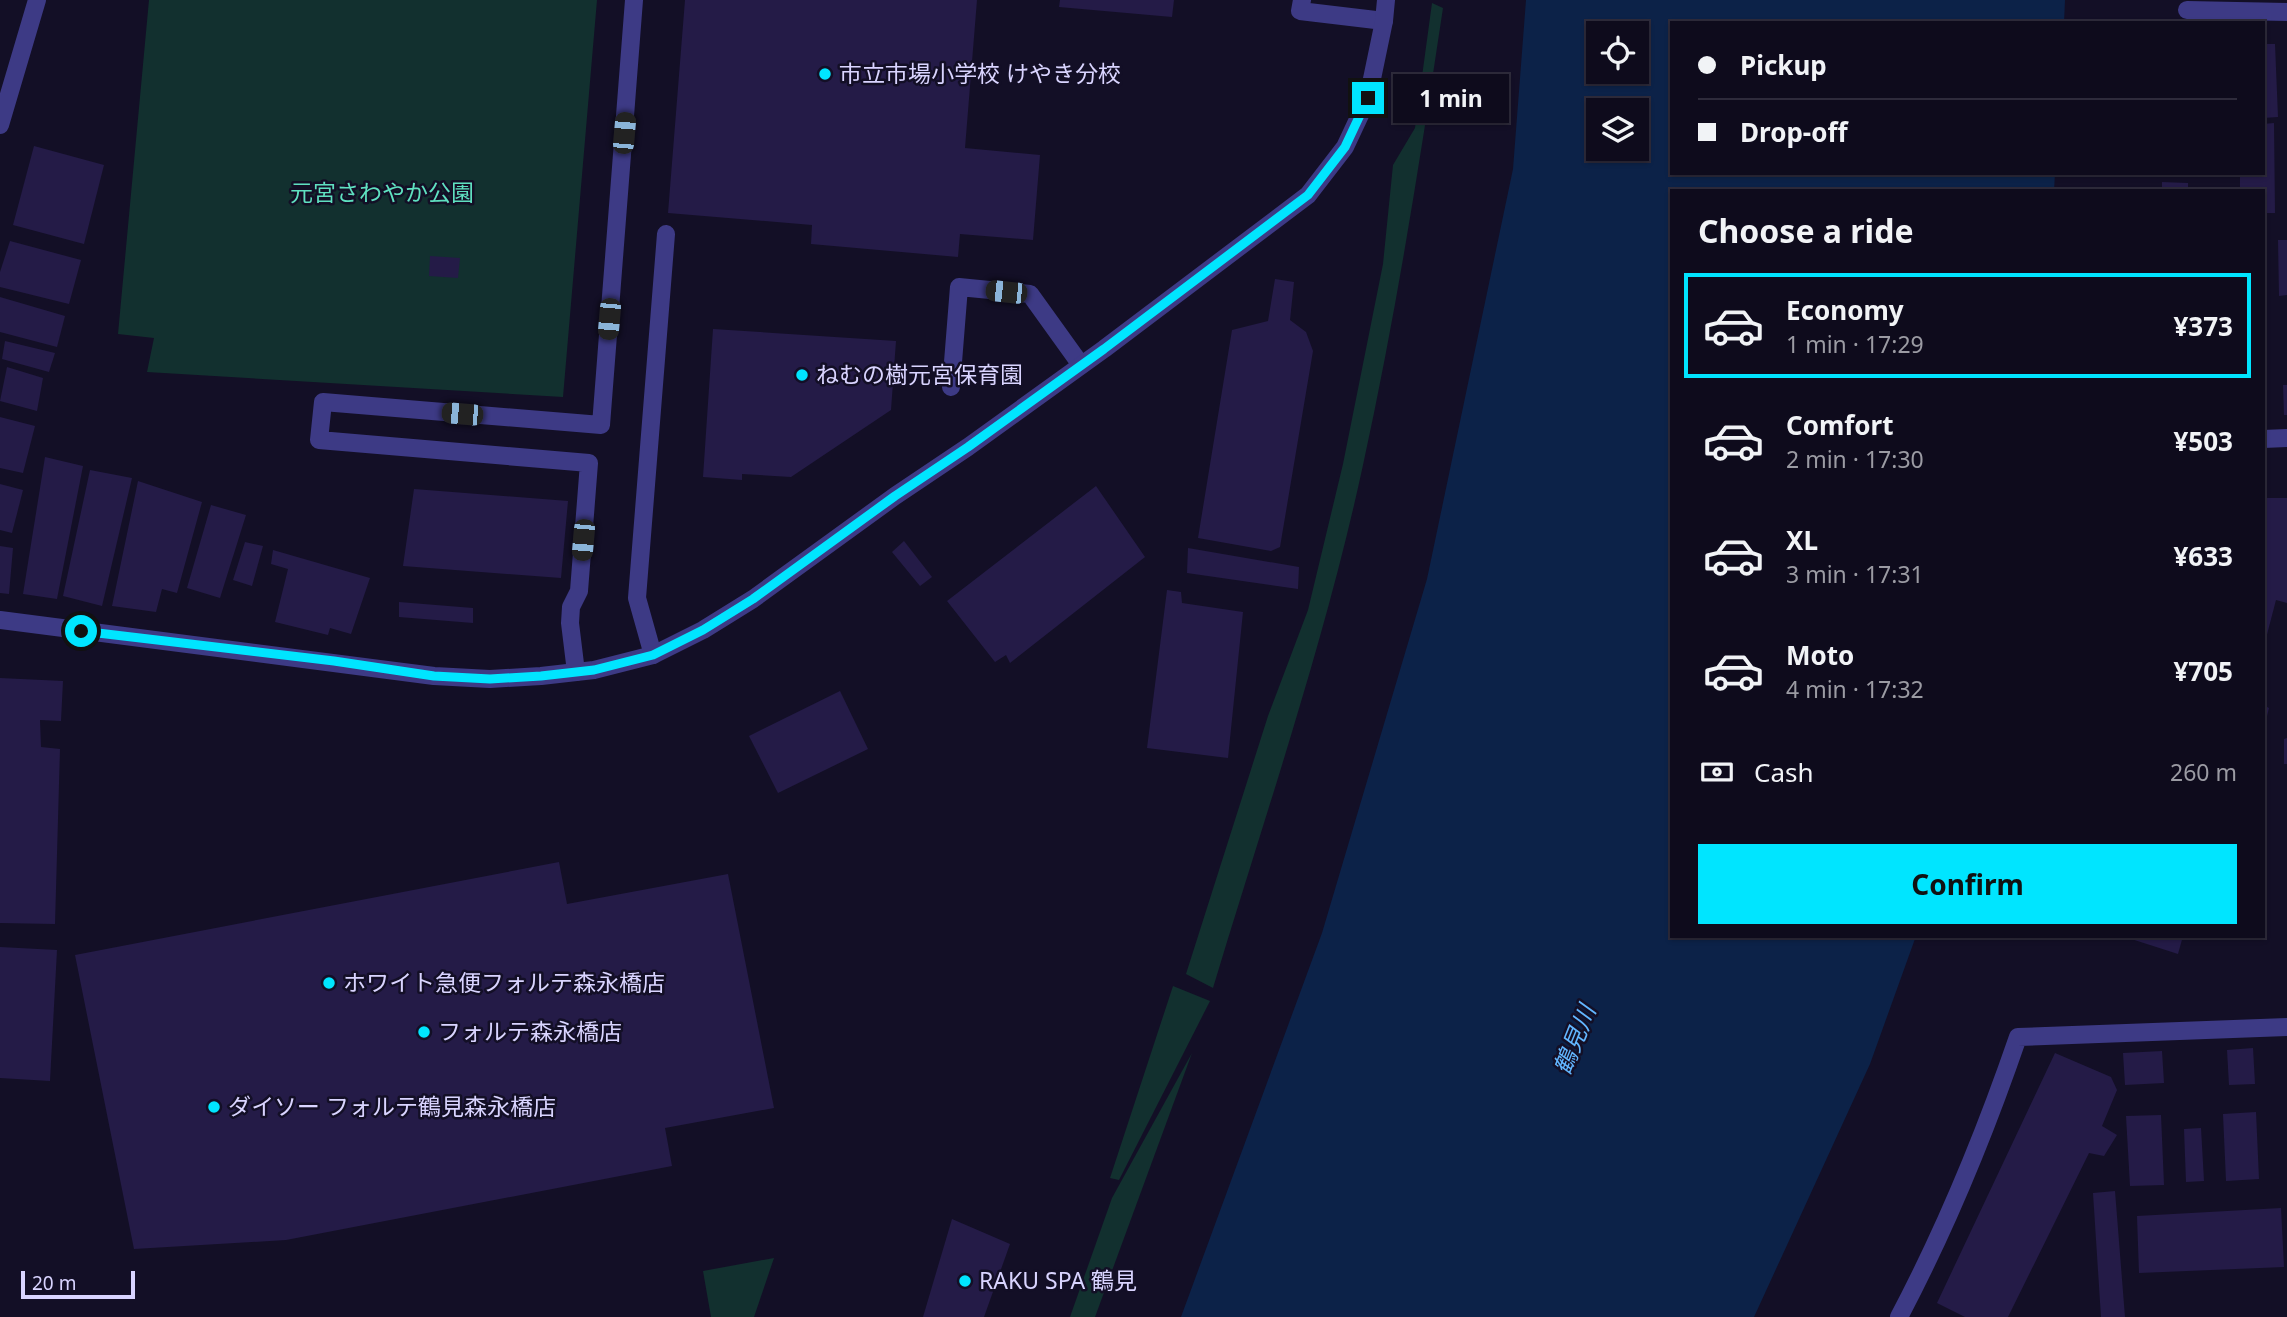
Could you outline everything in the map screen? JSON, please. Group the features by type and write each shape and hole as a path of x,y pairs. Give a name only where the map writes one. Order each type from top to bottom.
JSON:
{"street":[{"path":"0,125 37,0"},
{"path":"576,672 570,623 571,607 579,592 589,463 319,440 323,402 601,425 634,0"},
{"path":"1302,0 1300,11 1384,21"},
{"path":"0,620 434,676 490,679 576,672 653,655 703,630 753,599 885,502 968,447 1081,365 1308,195 1345,147 1368,98 1386,0"},
{"path":"2187,10 2287,12"},
{"path":"653,655 637,598 666,234"},
{"path":"951,387 959,287 1030,294 1081,365"},
{"path":"2265,439 2287,439"},
{"path":"1899,1317 1920,1276 1981,1137 2018,1037 2287,1027"}],"green space":[{"name":"元宮さわやか公園","path":"149,0 597,0 563,397 147,372 154,338 118,334"},
{"path":"1432,3 1443,8 1397,294 1363,465 1313,663 1213,988 1186,974 1268,716 1308,610 1343,464 1383,264 1393,165 1415,128"},
{"path":"1173,986 1210,1001 1119,1180 1110,1178"},
{"path":"1192,1053 1095,1317 1070,1317 1112,1198"},
{"path":"774,1258 754,1317 711,1317 703,1271"}],"water":[{"name":"鶴見川","path":"1526,0 2065,0 2064,21 1670,21 1670,175 2055,175 2054,189 1670,189 1670,938 1915,938 1870,1064 1754,1317 1181,1317 1322,933 1427,579 1513,169"}],"building":[{"name":"市立市場小学校 けやき分校","path":"685,0 977,0 965,148 1040,155 1033,240 960,234 958,257 811,244 812,225 668,213"},
{"path":"1060,0 1174,0 1172,17 1059,7"},
{"path":"2265,44 2275,44 2278,117 2265,118"},
{"path":"2274,123 2275,213 2265,213 2265,189 2240,189 2240,175 2265,175 2265,124"},
{"path":"34,146 104,165 84,244 13,225"},
{"path":"2164,175 2200,175 2200,176"},
{"path":"2162,182 2188,183 2188,189 2162,189"},
{"path":"2278,240 2287,240 2287,295 2279,296"},
{"path":"10,241 81,260 69,304 0,287 0,272"},
{"path":"430,256 460,258 458,278 429,276"},
{"path":"1275,279 1294,282 1290,320 1306,332 1313,351 1280,547 1271,551 1198,538 1232,330 1268,321"},
{"path":"0,297 65,316 57,347 0,332"},
{"name":"ねむの樹元宮保育園","path":"713,329 896,341 891,410 791,477 742,474 742,480 703,477"},
{"path":"5,341 55,353 49,372 2,359"},
{"path":"7,367 43,378 37,411 0,401"},
{"path":"2283,385 2287,385 2287,415 2284,415"},
{"path":"0,417 35,426 23,473 0,468"},
{"path":"45,457 83,466 57,599 23,594"},
{"path":"90,470 132,478 102,606 63,596"},
{"path":"138,481 202,502 177,593 162,589 156,612 112,606"},
{"path":"0,484 23,490 12,533 0,530"},
{"path":"1096,486 1145,557 1010,663 1006,655 995,662 947,601"},
{"path":"414,489 568,501 561,578 403,566"},
{"path":"2265,498 2287,498 2287,603 2276,600 2265,642"},
{"path":"211,505 246,515 220,598 187,588"},
{"path":"904,541 932,577 920,586 892,552"},
{"path":"245,542 263,546 252,586 233,580"},
{"path":"0,546 13,548 9,594 0,593"},
{"path":"1188,548 1299,567 1298,589 1187,573"},
{"path":"273,550 370,578 351,634 330,628 328,635 275,622 288,569 271,564"},
{"path":"1167,590 1181,592 1182,603 1243,612 1228,758 1147,748"},
{"path":"399,602 473,608 473,623 399,617"},
{"path":"0,678 63,681 61,721 40,720 41,747 60,749 55,924 0,923"},
{"path":"840,691 868,749 778,793 749,736"},
{"path":"2265,706 2269,708 2265,720"},
{"path":"2287,738 2287,764 2284,764 2284,739"},
{"name":"フォルテ森永橋店","path":"559,862 567,904 728,874 774,1108 665,1128 672,1166 286,1240 134,1249 75,955"},
{"path":"2128,938 2182,938 2178,954"},
{"path":"0,947 57,950 50,1081 0,1078"},
{"path":"2253,1048 2255,1084 2229,1085 2227,1050"},
{"path":"2162,1051 2164,1083 2125,1085 2123,1053"},
{"path":"2055,1053 2111,1077 2117,1090 2102,1126 2117,1135 2104,1156 2089,1153 2008,1317 1965,1317 1937,1303"},
{"path":"2256,1112 2259,1179 2226,1181 2223,1114"},
{"path":"2161,1115 2164,1185 2130,1186 2126,1116"},
{"path":"2201,1128 2204,1181 2186,1182 2184,1129"},
{"path":"2115,1191 2125,1317 2101,1317 2093,1193"},
{"path":"2281,1208 2284,1267 2139,1273 2137,1216"},
{"name":"RAKU SPA 鶴見","path":"952,1219 1010,1244 984,1317 923,1317"}],"place":[{"name":"市立市場小学校 けやき分校","path":"825,74"},
{"name":"ねむの樹元宮保育園","path":"802,375"},
{"name":"ホワイト急便フォルテ森永橋店","path":"329,983"},
{"name":"フォルテ森永橋店","path":"424,1032"},
{"name":"ダイソー フォルテ鶴見森永橋店","path":"214,1107"},
{"name":"RAKU SPA 鶴見","path":"965,1281"}],"route":[{"path":"81,631 334,661 434,676 490,679 594,670 653,655 703,630 753,599 1104,349 1308,195 1345,147 1368,98"}]}
